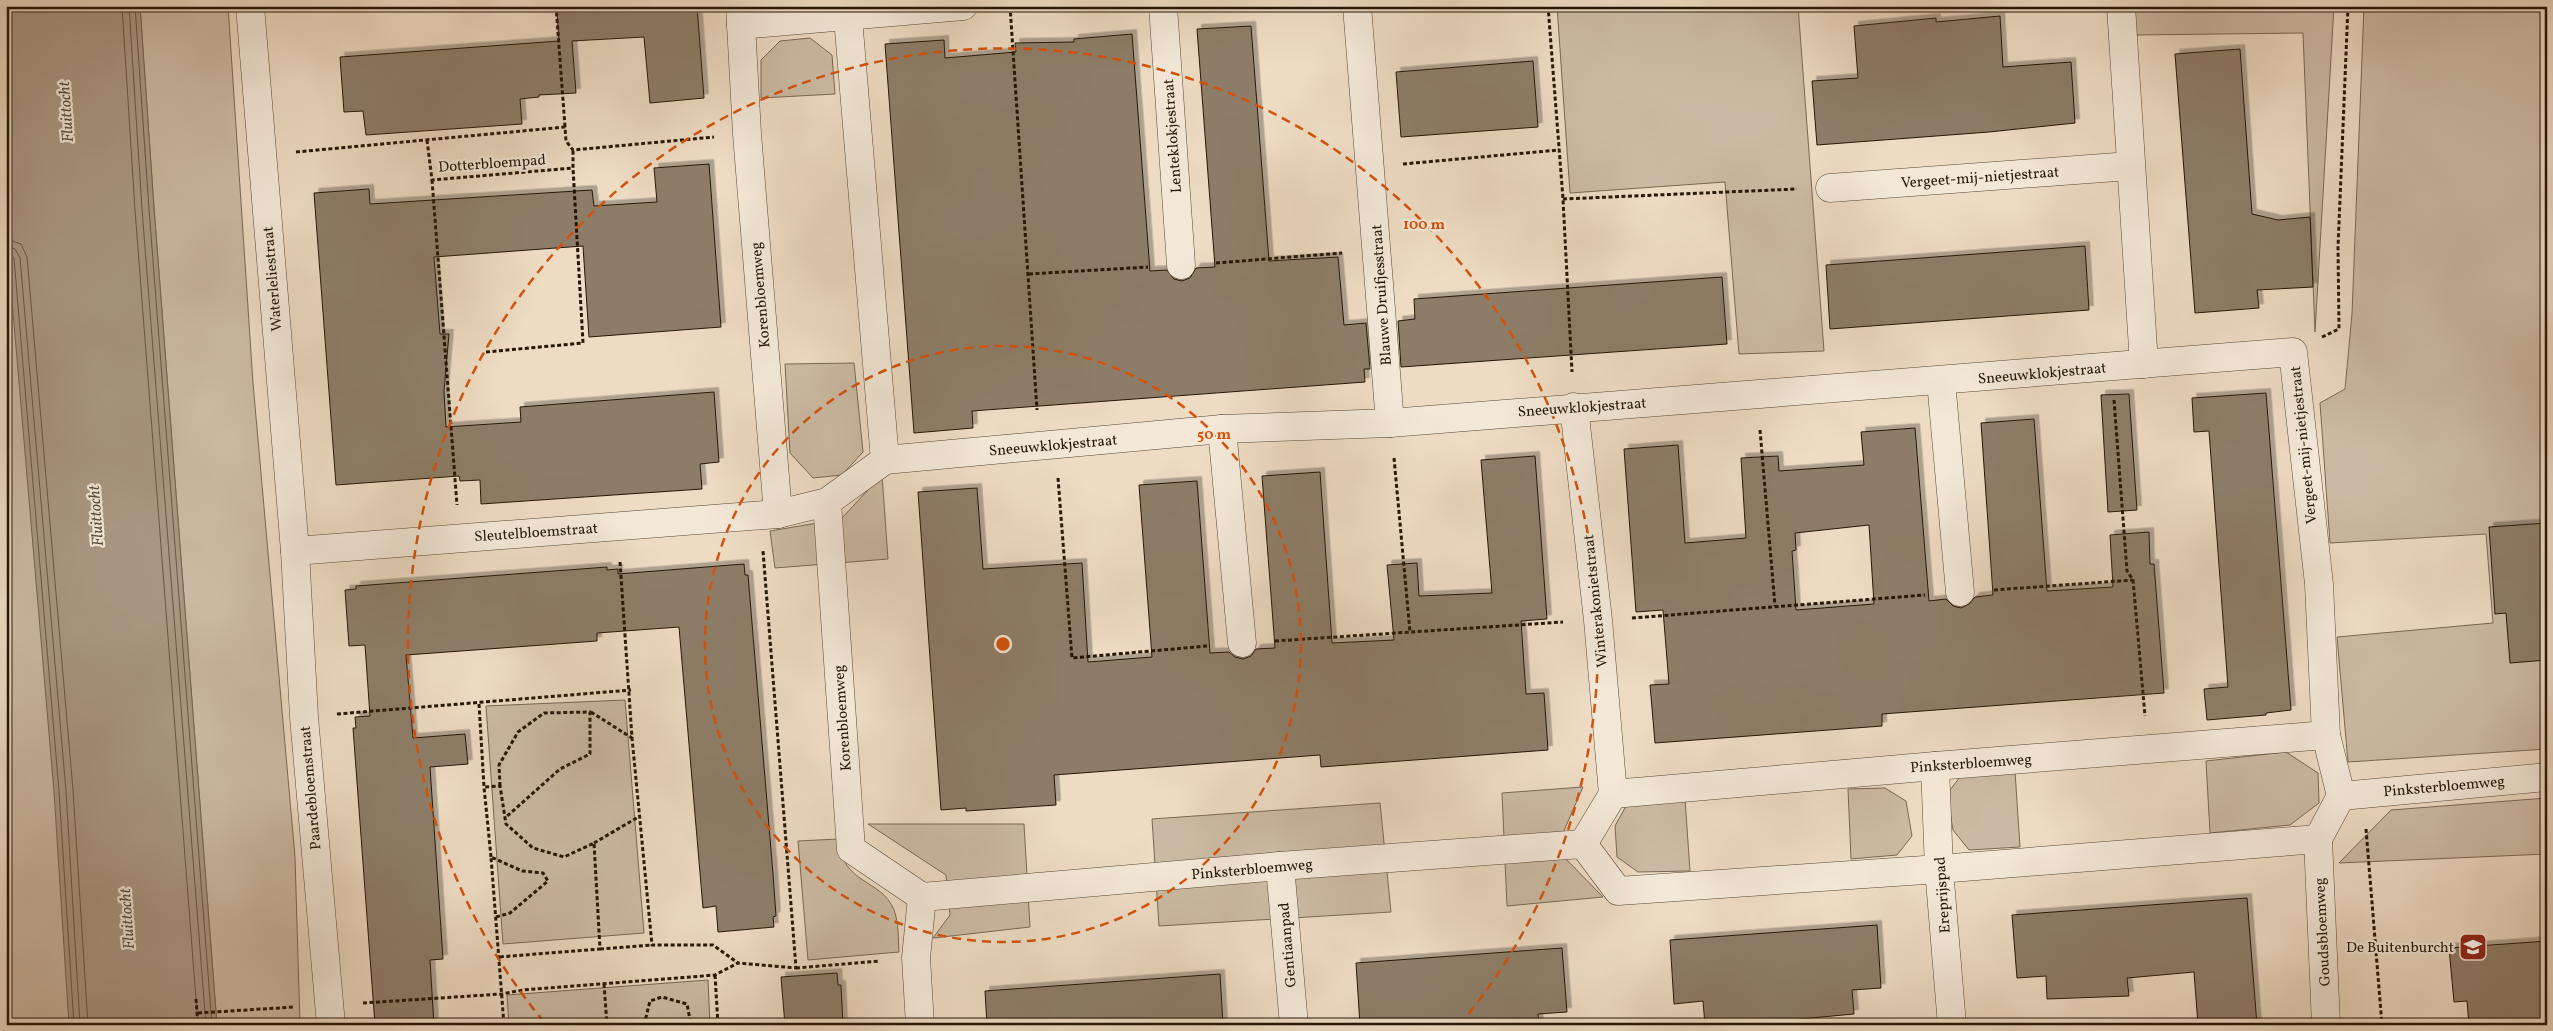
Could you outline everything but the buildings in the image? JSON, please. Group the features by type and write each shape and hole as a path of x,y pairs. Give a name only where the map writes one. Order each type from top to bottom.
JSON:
{"street":[{"name":"Waterleliestraat","path":"250,6 295,551"},
{"path":"769,514 827,502 885,460 848,12 963,6"},
{"name":"Lenteklokjestraat","path":"1163,6 1181,266"},
{"name":"Blauwe Druifjesstraat","path":"1357,6 1390,423"},
{"path":"2121,6 2144,364"},
{"name":"Korenbloemweg","path":"769,514 741,16 848,12"},
{"name":"Vergeet-mij-nietjestraat","path":"1830,188 2130,166"},
{"name":"Vergeet-mij-nietjestraat","path":"2144,364 2293,352 2319,584 2326,736"},
{"name":"Sneeuwklokjestraat","path":"885,460 1222,429 1390,423 1574,407 1941,381 2144,364"},
{"path":"1941,381 1960,592"},
{"name":"Winterakonietstraat","path":"1574,407 1598,620 1612,794"},
{"path":"1222,429 1242,643"},
{"name":"Korenbloemweg","path":"827,502 851,849 922,897"},
{"name":"Sleutelbloemstraat","path":"295,551 769,514"},
{"name":"Paardebloemstraat","path":"295,551 304,717 331,1015"},
{"path":"1612,794 1583,844 1618,891 1939,869 2318,839 2352,795 2326,736"},
{"name":"Pinksterbloemweg","path":"1612,794 1935,766 2326,736"},
{"name":"Ereprijspad","path":"1935,766 1939,869 1952,1025"},
{"name":"Pinksterbloemweg","path":"2352,795 2547,777"},
{"name":"Goudsbloemweg","path":"2318,839 2326,1025"},
{"name":"Pinksterbloemweg","path":"922,897 1280,866 1583,844"},
{"name":"Gentiaanpad","path":"1280,866 1294,1025"},
{"path":"920,1025 916,958 922,897"}],"path":[{"path":"486,352 583,343 573,150 566,141 556,6"},
{"path":"1010,6 1047,445 1072,658 1242,643 1598,620 2132,580"},
{"path":"1548,6 1563,199 1574,407"},
{"path":"1617,6 1622,6"},
{"path":"2293,352 2339,328 2338,247 2348,6"},
{"name":"Dotterbloempad","path":"261,155 565,127"},
{"path":"573,150 747,134"},
{"name":"Dotterbloempad","path":"428,140 432,180 573,168"},
{"path":"1371,167 1559,150"},
{"path":"432,180 459,538"},
{"path":"1563,199 1830,188"},
{"path":"2112,367 2126,571 2132,580 2148,750"},
{"path":"1757,394 1775,606"},
{"path":"1390,423 1410,632"},
{"path":"769,514 796,968"},
{"path":"617,526 631,690 632,738 652,945"},
{"path":"304,717 631,690"},
{"path":"479,704 504,1025"},
{"path":"632,738 590,712 544,713 518,732 499,765 500,786 506,824 533,848 564,857 594,843 640,816"},
{"path":"505,818 560,769 590,754 590,712"},
{"path":"484,787 500,786"},
{"path":"2352,795 2382,1025"},
{"path":"594,843 600,950"},
{"path":"491,857 522,871 542,873 548,881 510,913 496,917"},
{"path":"499,958 652,945 712,945 738,963 796,968 916,958"},
{"path":"198,1013 331,1015 523,990 715,975 738,963"},
{"path":"715,975 718,1025"},
{"path":"604,984 606,1025"},
{"path":"644,1025 650,1001 662,997 687,1004 691,1025"},
{"path":"196,999 198,1025"},
{"path":"2088,1025 2102,1025"}],"shaded area":[{"path":"6,6 98,1025 6,1025"},
{"path":"140,6 228,6 253,383 295,857 300,1025 217,1025"},
{"path":"1557,6 1798,6 1824,351 1739,354 1725,182 1570,193"},
{"path":"2135,6 2334,6 2315,332 2303,33 2136,35"},
{"path":"2364,6 2547,6 2547,749 2348,762 2337,637 2493,623 2486,534 2330,543 2320,403 2345,389 2352,314"},
{"path":"810,38 832,55 835,94 761,98 761,60 780,41"},
{"path":"854,363 863,452 842,475 813,478 790,453 785,364"},
{"path":"882,475 888,559 775,568 770,531 841,519"},
{"path":"625,700 644,933 503,944 486,706"},
{"path":"2286,752 2318,773 2319,803 2290,825 2210,833 2206,761"},
{"path":"2015,771 2020,847 1969,850 1953,830 1947,794 1960,777"},
{"path":"1583,787 1563,833 1564,857 1603,897 1507,906 1502,793"},
{"path":"1885,788 1906,801 1912,836 1897,855 1851,859 1848,789"},
{"path":"2547,798 2547,854 2339,863 2391,810"},
{"path":"1685,799 1690,871 1638,872 1617,857 1615,826 1626,806"},
{"path":"1380,803 1391,912 1159,926 1152,819"},
{"path":"868,824 1024,824 1030,927 933,938 950,915 946,875"},
{"path":"838,839 841,854 854,874 880,892 894,910 898,926 899,952 808,960 798,841"},
{"path":"708,980 710,1025 509,1025 507,995"}],"water":[{"name":"Fluittocht","path":"6,6 140,6 217,1025 69,1025 54,792 6,230"}],"place":[{"name":"De Buitenburcht","path":"2473,947"}]}
